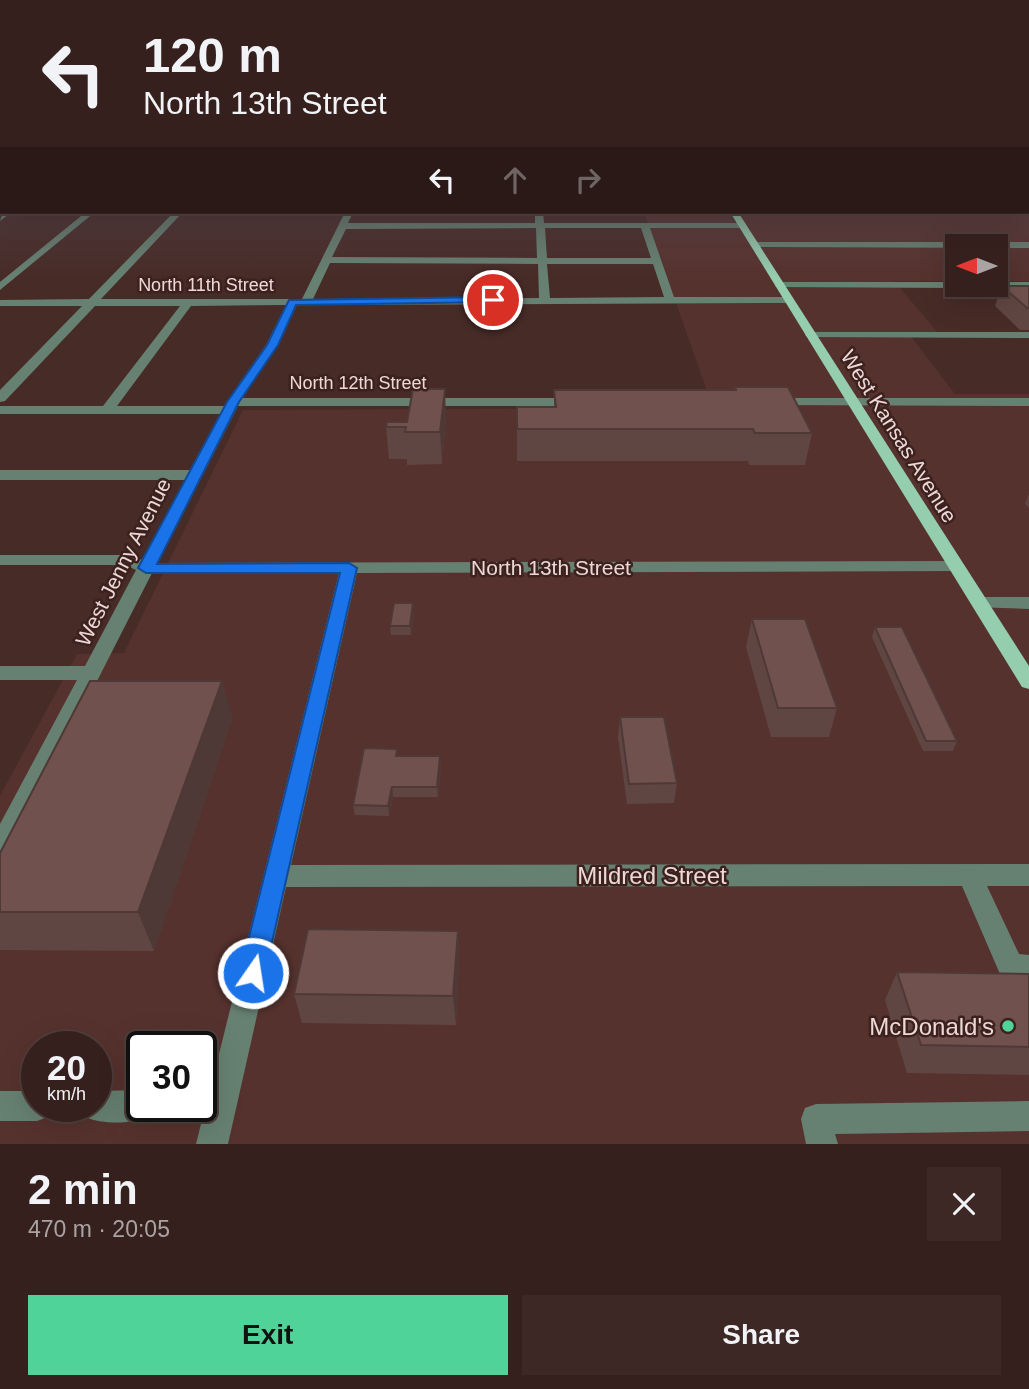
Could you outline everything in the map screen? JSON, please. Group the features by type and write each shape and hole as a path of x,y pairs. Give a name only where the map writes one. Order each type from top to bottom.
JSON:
{"main road":[{"name":"West Kansas Avenue","path":"738,218 1029,682"}],"street":[{"path":"0,287 89,214"},
{"path":"0,398 177,214"},
{"name":"West Jenny Avenue","path":"0,847 6,823 92,673 231,406 326,260 348,214"},
{"path":"539,214 545,300"},
{"path":"342,226 644,225 738,218"},
{"path":"644,225 670,300"},
{"path":"755,245 1029,245"},
{"path":"326,260 656,261"},
{"path":"780,285 945,285"},
{"path":"1008,285 1029,285"},
{"name":"North 11th Street","path":"0,303 789,300"},
{"path":"107,410 188,303"},
{"path":"811,335 1029,335"},
{"name":"North 12th Street","path":"0,410 592,402"},
{"path":"757,402 1029,402"},
{"path":"0,475 194,475"},
{"name":"North 13th Street","path":"0,560 128,560 146,568 956,566"},
{"path":"217,1084 276,876 349,568"},
{"path":"980,603 1029,603"},
{"path":"0,673 92,673"},
{"path":"970,875 1020,966"},
{"name":"Mildred Street","path":"276,876 1029,875"},
{"path":"0,1106 21,1106"},
{"path":"819,1131 1029,1116"},
{"path":"211,1122 212,1144"}],"shaded area":[{"path":"645,214 1029,214 1029,281 1008,281 1008,234 945,234 945,281 894,281 940,335 910,335 955,394 1029,394 1029,1144 0,1144 0,796 77,654 124,653 243,410 713,408"}],"building":[{"path":"1008,286 1029,286 1027,308 1008,291"},
{"path":"735,387 788,387 812,433 755,433 753,429 517,429 517,407 556,407 554,390 736,390"},
{"path":"413,389 445,389 440,432 405,432 406,427 386,427 387,422 407,422"},
{"path":"394,603 413,603 410,626 390,626"},
{"path":"752,619 805,619 837,708 778,708"},
{"path":"875,627 902,627 957,741 926,741"},
{"path":"90,681 222,681 138,912 0,912 0,853"},
{"path":"620,717 664,717 677,783 629,784"},
{"path":"364,748 397,749 396,756 440,756 437,787 392,787 388,806 353,805"},
{"path":"308,929 458,931 453,996 294,994"},
{"path":"897,972 1029,974 1029,1047 921,1045"}],"place":[{"name":"McDonald's","path":"1008,1026"}],"route":[{"path":"253,973 349,568 146,568 233,402 272,345 293,302 493,300"}]}
